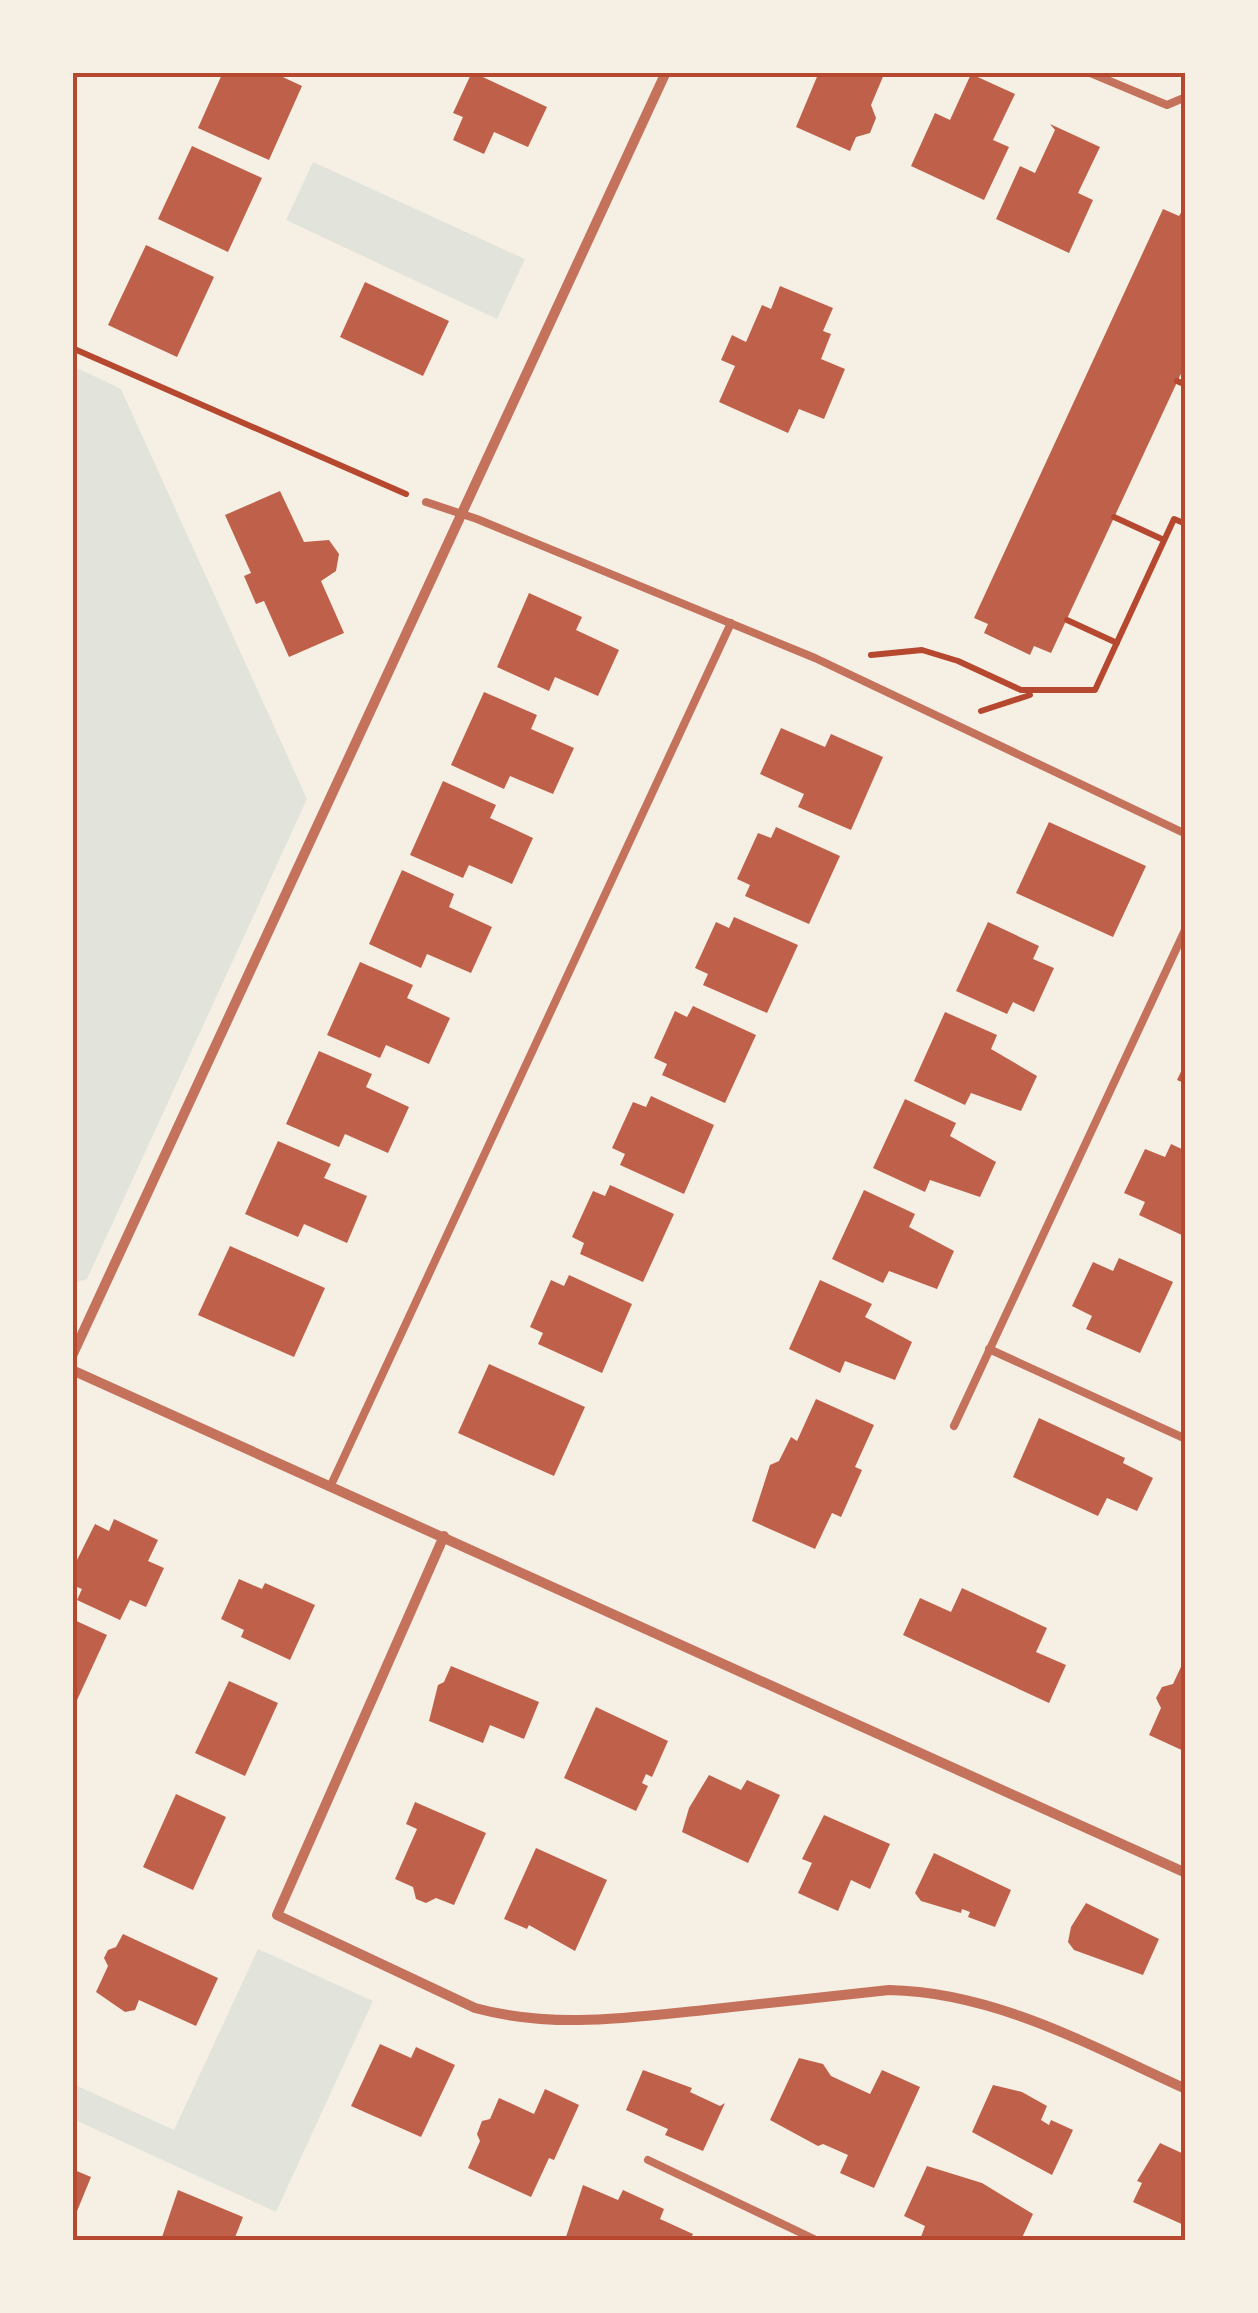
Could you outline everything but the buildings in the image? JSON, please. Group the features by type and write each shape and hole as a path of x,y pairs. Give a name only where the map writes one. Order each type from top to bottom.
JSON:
{"street":[{"path":"72,1356 666,72"},
{"path":"72,1370 1186,1873"},
{"path":"444,1536 277,1915 475,2008 508,2016 553,2022 614,2020 889,1990 929,1991 1016,2014 1186,2089"}],"lane":[{"path":"1088,72 1167,104 1186,97"},
{"path":"426,502 814,658 1186,834"},
{"path":"331,1485 731,624"},
{"path":"954,1426 1186,928"},
{"path":"989,1349 1186,1439"},
{"path":"648,2160 816,2240"}],"path":[{"path":"72,348 426,502"},
{"path":"1114,517 1164,540"},
{"path":"951,723 1036,693 1095,690 1174,519 1186,524"},
{"path":"1066,620 1116,643"},
{"path":"814,658 922,650 1036,693"}],"shaded area":[{"path":"313,162 525,259 497,319 286,220"},
{"path":"73,366 121,389 307,799 87,1279 73,1283"},
{"path":"258,1949 373,2001 276,2212 73,2119 73,2084 174,2130"}]}
